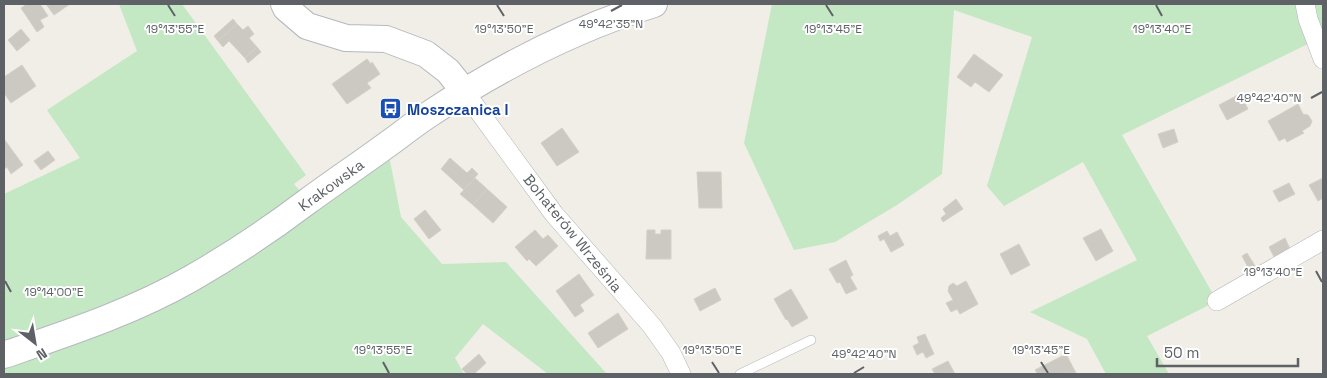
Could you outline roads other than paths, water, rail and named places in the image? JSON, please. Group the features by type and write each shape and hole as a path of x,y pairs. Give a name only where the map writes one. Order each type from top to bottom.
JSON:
{"main road":[{"path":"284,4 286,8 307,26 346,38 386,39 426,54 448,71 464,91"},
{"name":"Krakowska","path":"4,355 76,331 152,300 235,252 283,220 426,116 464,91 516,62 562,40 631,11 654,4"}],"street":[{"path":"1305,4 1308,20 1323,59"},
{"name":"Bohaterów Września","path":"464,91 554,214 652,326 671,353 681,374"},
{"path":"1217,301 1323,240"}],"lane":[{"path":"740,374 811,340"}],"place":[{"name":"Moszczanica I","path":"391,109"}]}
